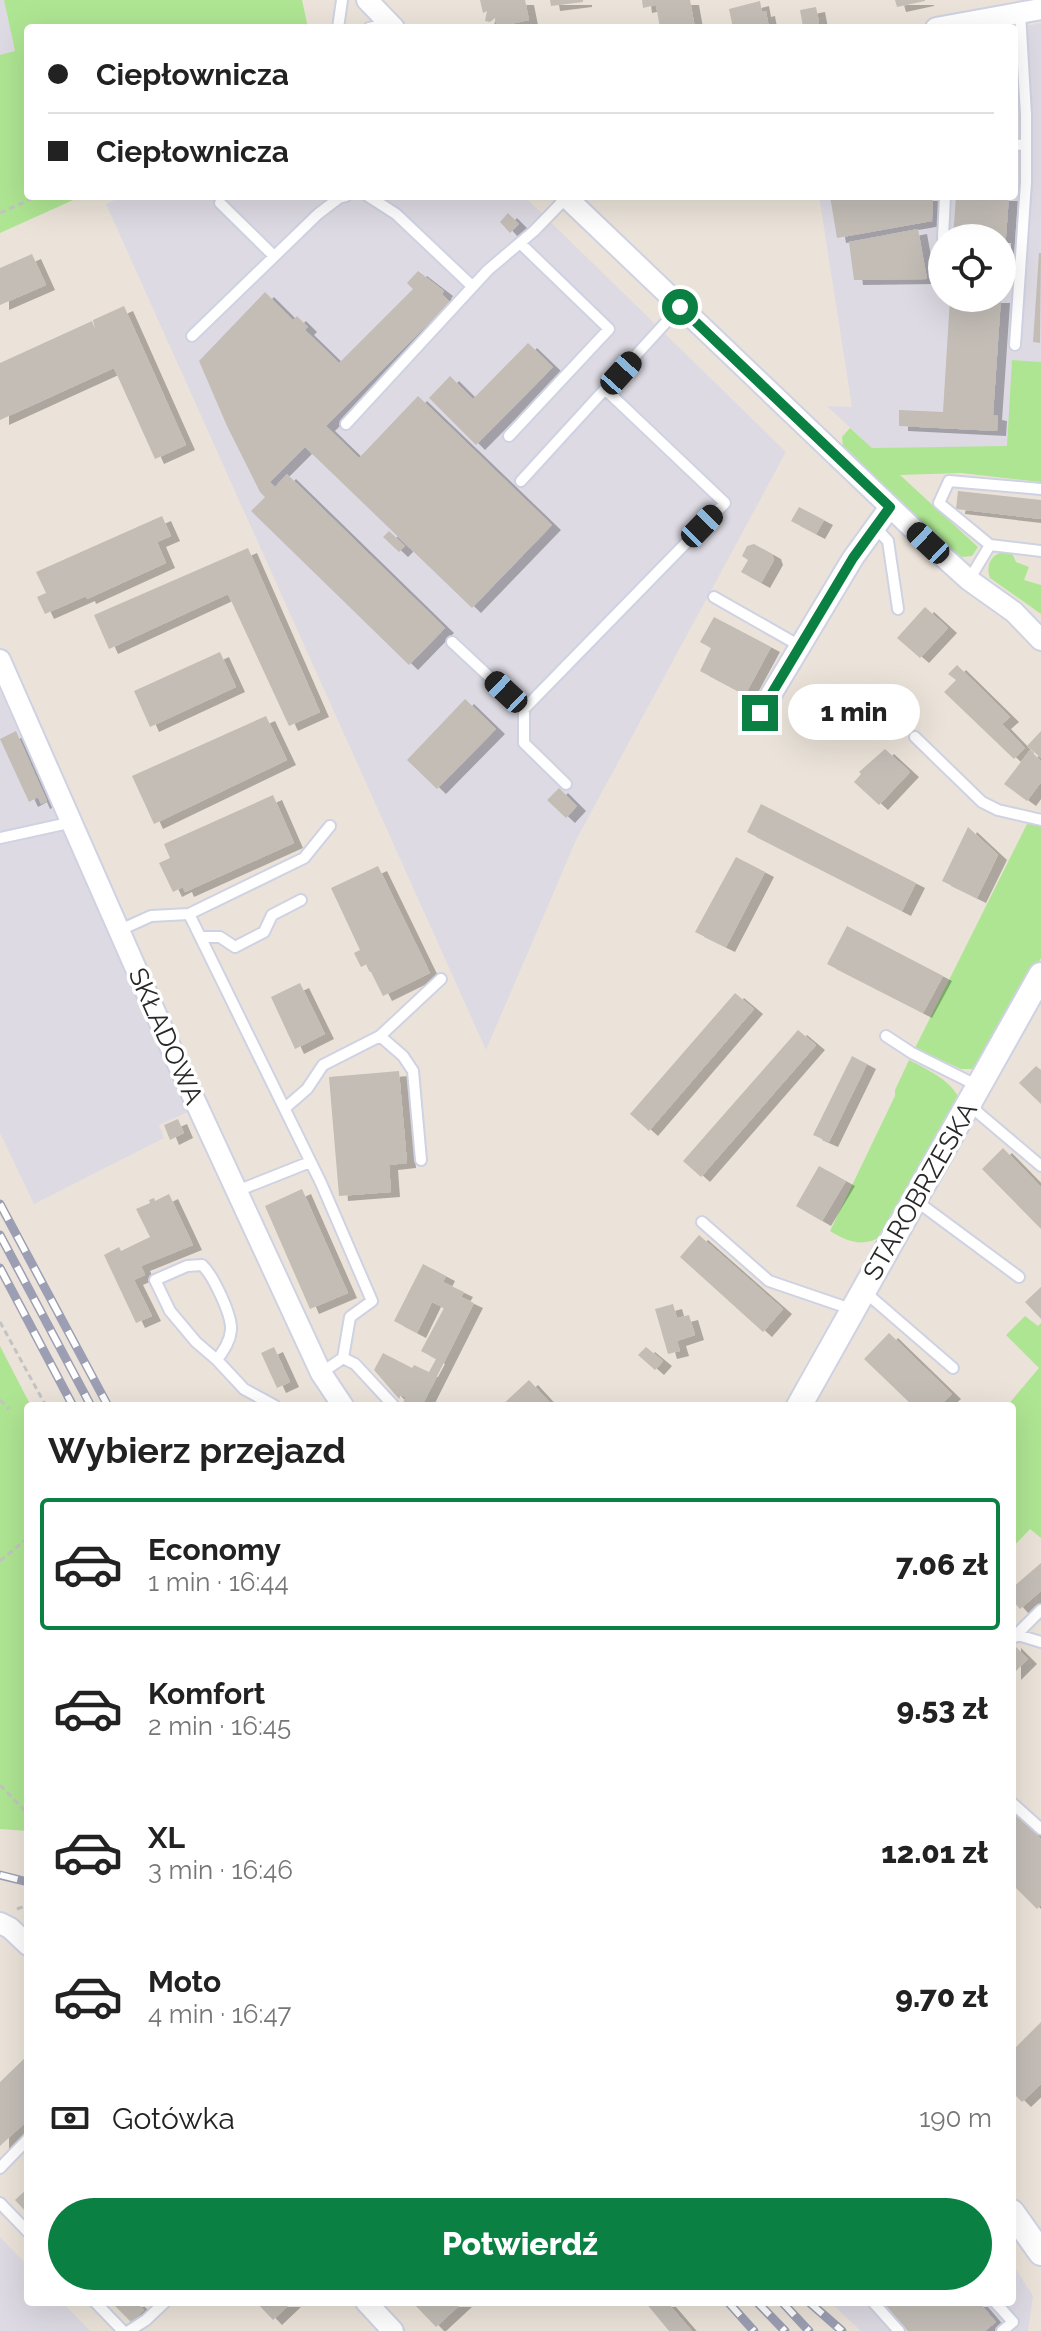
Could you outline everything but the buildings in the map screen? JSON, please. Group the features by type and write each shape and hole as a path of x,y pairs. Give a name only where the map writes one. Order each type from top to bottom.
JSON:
{"street":[{"path":"374,2 389,24"},
{"path":"958,24 1041,9"},
{"path":"568,200 890,507 969,580 1014,612 1041,640"},
{"path":"760,713 874,526 890,507"},
{"path":"1014,612 1041,623"},
{"name":"SKŁADOWA","path":"0,660 177,1062 336,1402"},
{"name":"STAROBRZESKA","path":"801,1402 1041,975"},
{"path":"0,1923 24,1942"},
{"path":"1016,2218 1041,2253"},
{"path":"370,2306 393,2331"}],"lane":[{"path":"339,24 342,0"},
{"path":"1015,345 1026,144 1020,13"},
{"path":"1018,145 1026,144"},
{"path":"192,336 318,214 336,200"},
{"path":"374,200 396,214 472,286"},
{"path":"346,424 472,286 562,200"},
{"path":"944,224 945,200"},
{"path":"220,203 274,256"},
{"path":"509,436 609,329 520,243"},
{"path":"521,481 680,307"},
{"path":"566,784 524,743 524,709 725,503 606,390"},
{"path":"1041,489 949,481 939,503 990,545 1041,551"},
{"path":"874,526 888,541 898,609"},
{"path":"969,580 990,545"},
{"path":"714,597 800,646"},
{"path":"452,642 524,709"},
{"path":"915,737 982,802 998,810 1041,820"},
{"path":"1,835 73,822"},
{"path":"120,930 151,916 189,914 304,858 330,826"},
{"path":"201,937 220,937 235,947 264,932 272,915 301,900"},
{"path":"189,914 285,1108 372,1301 350,1317 343,1358 321,1373"},
{"path":"285,1108 307,1089 323,1065 380,1036 441,979"},
{"path":"380,1036 403,1056 413,1071 421,1160"},
{"path":"886,1036 974,1096 1041,1166"},
{"path":"237,1191 310,1162"},
{"path":"915,1200 1019,1277"},
{"path":"702,1222 769,1281 858,1300 953,1368"},
{"path":"217,1360 227,1344 231,1328 210,1273 202,1265 187,1266 155,1280 170,1311 196,1342 244,1389 268,1402"},
{"path":"343,1358 355,1364 390,1402"},
{"path":"1016,1636 1041,1610"},
{"path":"1016,1637 1041,1642"},
{"path":"1016,1807 1041,1829"},
{"path":"0,2168 24,2143"},
{"path":"0,2203 24,2228"},
{"path":"99,2306 123,2331"},
{"path":"129,2331 161,2306"},
{"path":"877,2306 899,2331"},
{"path":"999,2306 1013,2322 1002,2331"}],"path":[{"path":"0,213 29,200"},
{"path":"0,1322 44,1402"},
{"path":"0,1400 9,1409"},
{"path":"0,1561 24,1541"},
{"path":"0,1785 24,1810"}],"shaded area":[{"path":"0,0 4,0 15,52 0,55"},
{"path":"1041,23 1041,362 1012,360 1008,447 872,448 827,406 852,407 820,200 1018,200 1018,27"},
{"path":"114,200 528,200 786,452 576,840 486,1050 106,204"},
{"path":"0,691 190,1111 159,1125 164,1138 34,1204 0,1133"},
{"path":"0,2237 24,2262 24,2306 66,2306 90,2331 0,2331"},
{"path":"1016,2269 1033,2296 1028,2331 861,2331 834,2306 1016,2306"}],"green space":[{"path":"4,0 302,0 307,24 24,24 24,200 73,200 0,233 0,55 15,51"},
{"path":"1012,360 1041,362 1041,482 961,473 900,475 978,547 972,556 962,557 946,547 843,447 842,437 850,428 872,448 1007,446"},
{"path":"1006,552 1013,555 1016,562 1029,567 1024,580 1041,585 1041,614 990,578 988,568 991,560 997,554"},
{"path":"1028,822 1041,826 1041,958 987,1056 973,1069 961,1069 915,1048"},
{"path":"909,1060 946,1082 960,1101 883,1235 869,1241 850,1241 830,1231"},
{"path":"1025,1316 1038,1326 1041,1323 1041,1538 1030,1529 1016,1544 1016,1402 1010,1402 1039,1368 1006,1335"},
{"path":"0,1346 29,1402 24,1402 24,1831 0,1829"}],"railway":[{"path":"0,1204 106,1402"},
{"path":"0,1235 89,1402"},
{"path":"0,1268 71,1402"},
{"path":"0,1875 24,1881"},
{"path":"732,2306 754,2331"},
{"path":"761,2306 785,2331"},
{"path":"786,2306 809,2331"},
{"path":"814,2306 842,2331"}],"route":[{"path":"680,307 890,507 853,558 760,713"}]}
